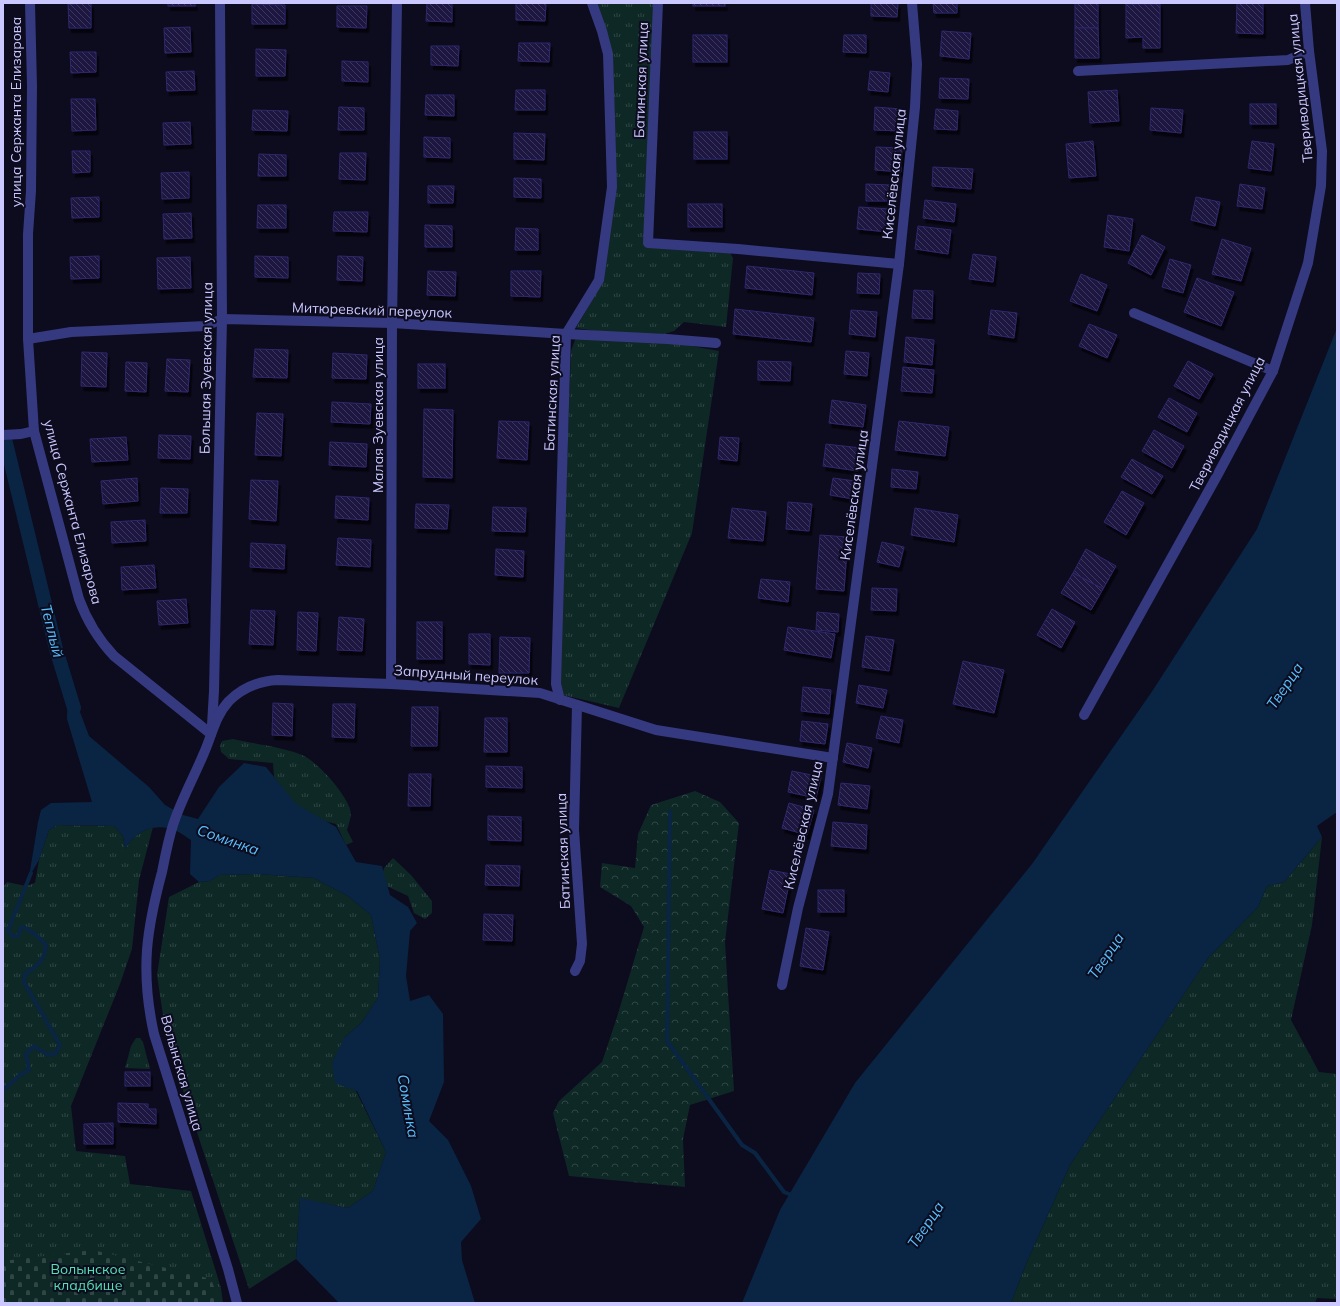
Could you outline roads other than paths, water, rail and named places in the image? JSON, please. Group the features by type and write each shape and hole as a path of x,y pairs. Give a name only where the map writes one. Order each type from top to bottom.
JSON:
{"street":[{"name":"улица Сержанта Елизарова","path":"30,3 32,86 31,190 28,234 28,339 34,431 79,599 91,625 114,656 211,734"},
{"name":"Большая Зуевская улица","path":"211,734 214,691 222,319 220,3"},
{"name":"Малая Зуевская улица","path":"391,684 392,323 397,3"},
{"name":"Батинская улица","path":"560,700 556,684 566,334 599,280 612,187 608,54 592,3"},
{"name":"Батинская улица","path":"658,3 648,242 738,248 899,264"},
{"name":"Киселёвская улица","path":"782,985 798,908 828,794 899,264 915,107 917,64 912,3"},
{"name":"Твериводицкая улица","path":"1084,715 1218,474 1272,371 1308,263 1321,186 1322,151 1309,51 1305,3"},
{"path":"1078,71 1288,60 1309,51"},
{"path":"1134,313 1272,371"},
{"name":"Митюревский переулок","path":"28,339 71,332 206,326 222,319 392,323 716,343"},
{"path":"3,435 21,434 34,431"},
{"name":"Запрудный переулок","path":"211,734 218,717 228,702 243,690 260,683 278,680 391,684 540,694 593,709 656,730 833,758"},
{"name":"Батинская улица","path":"574,971 580,961 582,944 574,830 577,705"},
{"name":"Волынская улица","path":"211,734 205,752 173,825 151,917 147,949 147,983 151,1022 154,1034 230,1276 237,1303"}],"water":[{"name":"Тверца","path":"1337,328 1337,812 1317,826 1322,837 1284,882 1267,886 1258,907 1208,958 1070,1165 1026,1264 1011,1303 742,1303 780,1210 855,1083 1032,864 1151,693 1257,529"},
{"path":"68,690 80,712 89,736 149,787 165,805 183,815 198,819 219,787 244,763 266,767 296,804 336,827 356,862 382,866 390,895 408,907 417,923 410,931 406,976 410,1001 429,995 443,1014 444,1082 429,1121 448,1140 471,1186 481,1219 461,1242 462,1260 475,1303 339,1303 296,1259 300,1198 348,1208 373,1191 386,1152 357,1091 335,1083 332,1063 344,1038 362,1022 378,998 380,959 371,915 348,896 314,878 258,874 219,875 210,881 199,882 190,874 191,840 172,829 164,827 144,830 129,843 125,849 123,836 114,826 57,825 49,830 39,860 29,877 41,810 51,803 92,802 67,719"}],"waterway":[{"name":"Теплый","path":"6,443 56,649 74,708"},
{"path":"670,812 667,1041 742,1145 755,1153 784,1192 794,1196"},
{"name":"Соминка","path":"3,1090 20,1075 29,1070 26,1054 34,1046 48,1055 56,1053 60,1045 24,982 25,974 42,959 46,945 28,929 21,927 18,936 12,936 8,930 31,873"}],"park label":[{"name":"Волынское кладбище","path":"88,1278"}]}
